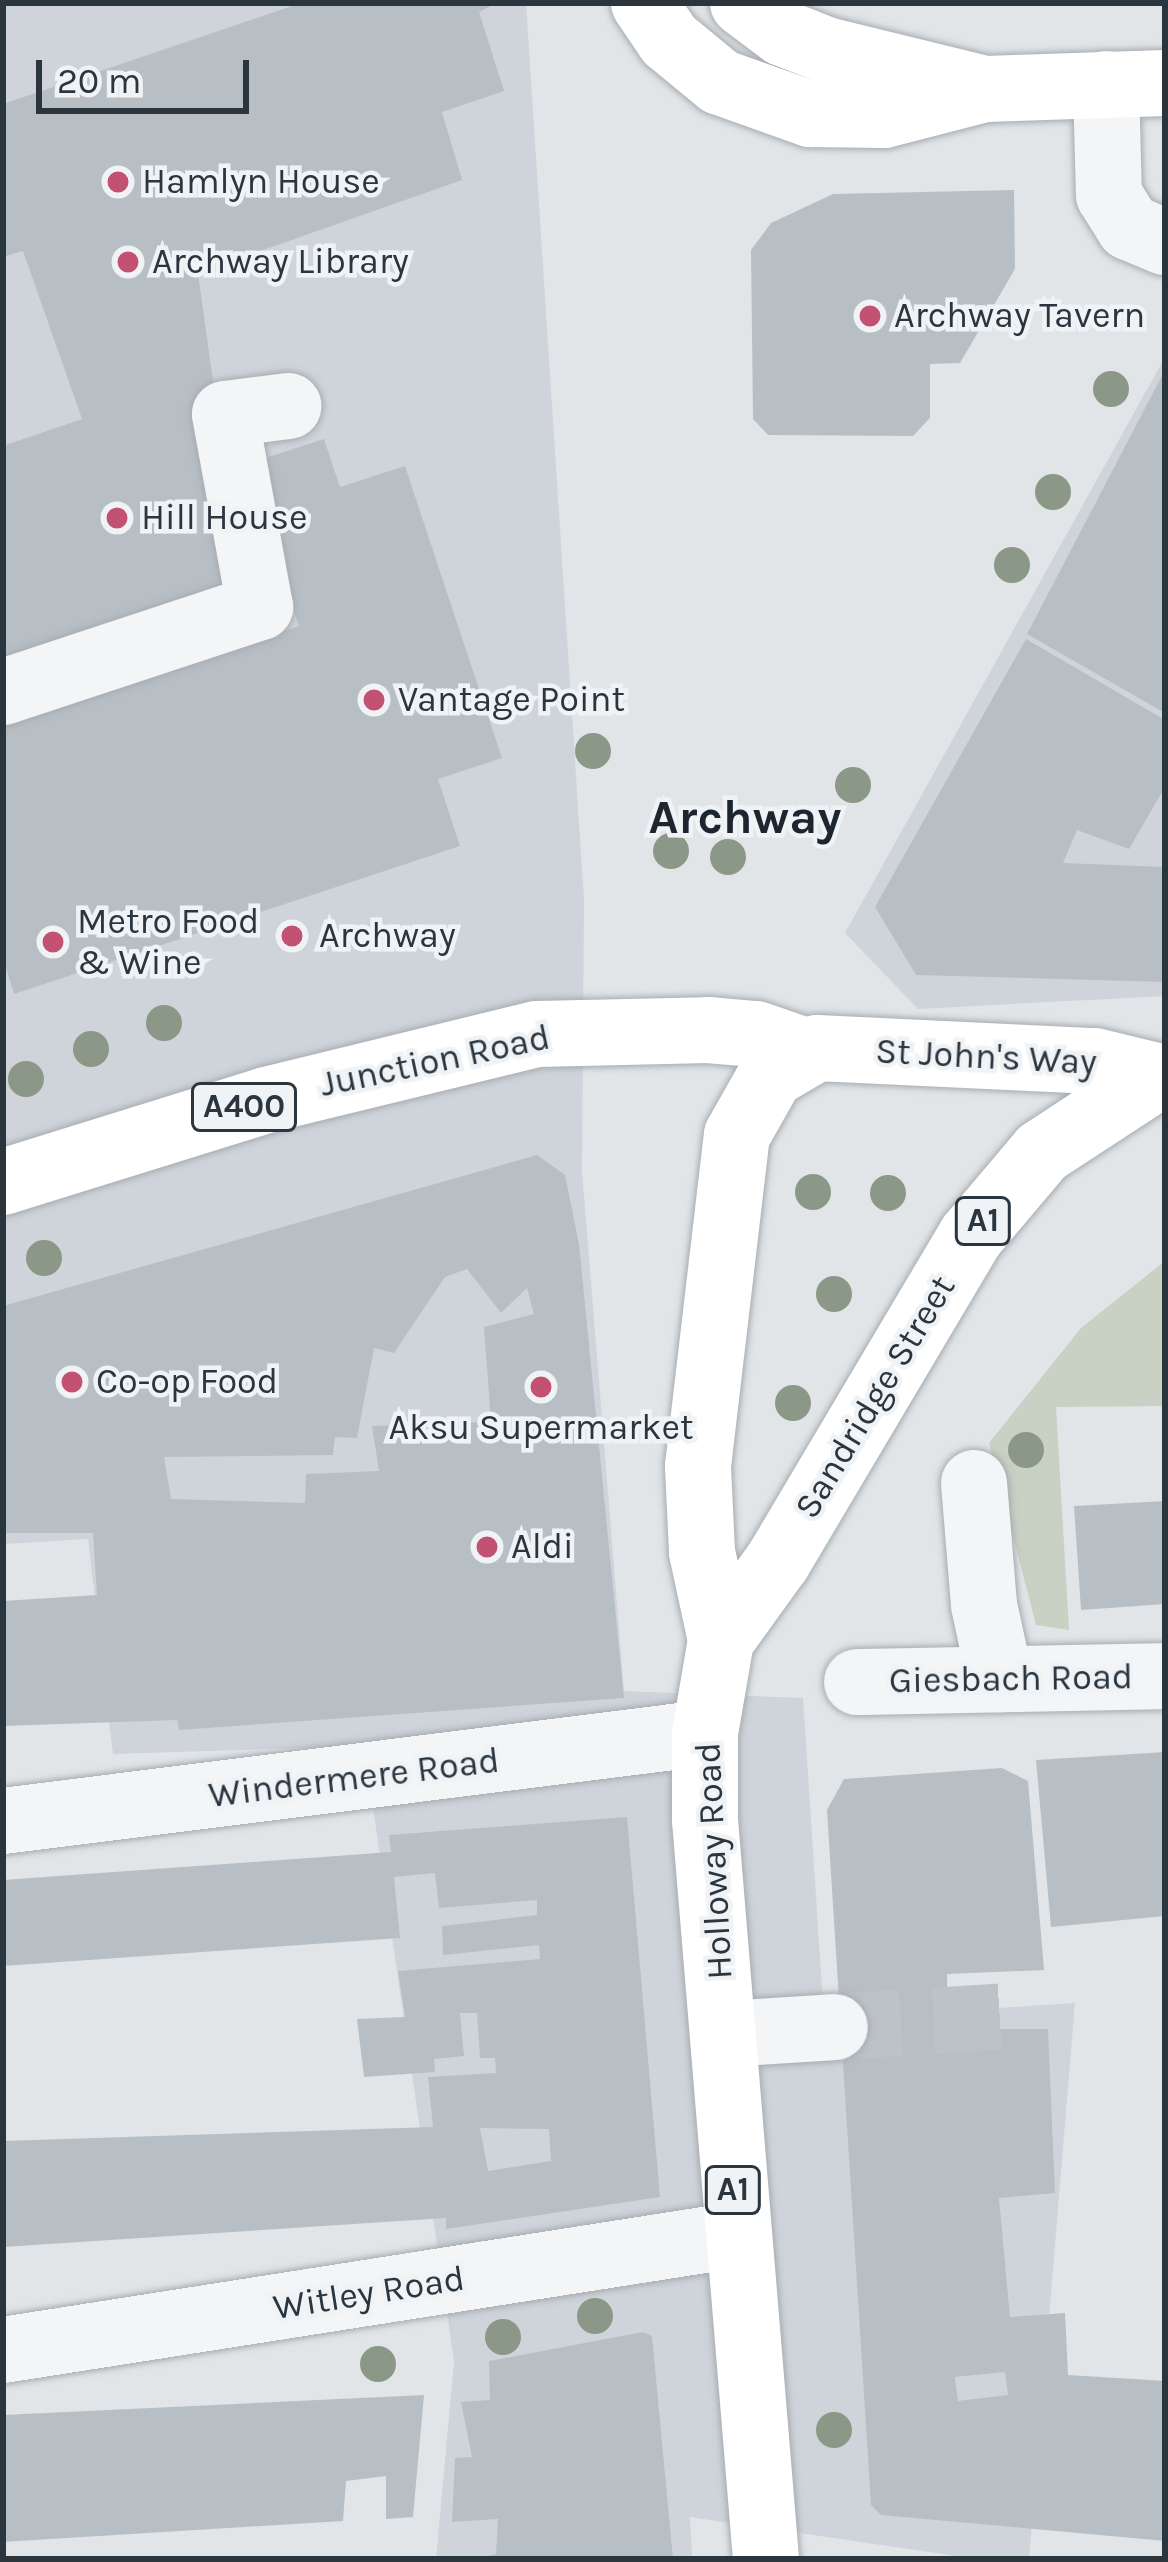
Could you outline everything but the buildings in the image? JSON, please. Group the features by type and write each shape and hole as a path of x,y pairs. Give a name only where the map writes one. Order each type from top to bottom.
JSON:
{"main road":[{"path":"743,3 782,33 826,50 985,89"},
{"path":"657,22 720,82 810,114 884,115 985,89 1136,84"},
{"name":"Junction Road","path":"3,1182 266,1100 537,1034 708,1030 756,1034 805,1051"},
{"name":"St John's Way","path":"805,1051 1095,1061 1160,1078"},
{"name":"Holloway Road","path":"766,2559 736,2235 705,1733 721,1640 702,1552 698,1466 720,1235 737,1135 771,1075 805,1051"},
{"name":"Sandridge Street","path":"721,1640 778,1562 983,1220 1042,1152 1160,1078"}],"street":[{"path":"1136,84 1109,195 1129,226 1165,242"},
{"path":"3,692 260,607 225,414 288,406"},
{"path":"974,1483 984,1605 1000,1679"},
{"name":"Giesbach Road","path":"856,1682 1165,1676"},
{"name":"Windermere Road","path":"3,1821 705,1733"},
{"path":"725,2034 836,2027"},
{"name":"Witley Road","path":"3,2350 736,2235"}],"shaded area":[{"path":"3,3 526,3 584,900 582,1171 624,1691 803,1698 824,2019 1075,2003 1029,2559 977,2559 690,2517 692,2559 436,2559 454,2361 364,1746 113,1754 88,1539 3,1544"},
{"path":"1165,357 1165,996 918,1009 845,933"}],"green space":[{"path":"1165,1261 1165,1406 1056,1407 1069,1630 1036,1625 989,1443 1081,1328"}],"tunnel":[{"path":"835,2027 1010,2016"}],"place":[{"name":"Hamlyn House","path":"118,182"},
{"name":"Archway Library","path":"128,262"},
{"name":"Archway Tavern","path":"870,316"},
{"name":"Hill House","path":"117,518"},
{"name":"Vantage Point","path":"374,700"},
{"name":"Archway","path":"292,936"},
{"name":"Metro Food & Wine","path":"53,942"},
{"name":"Co-op Food","path":"72,1382"},
{"name":"Aksu Supermarket","path":"541,1387"},
{"name":"Aldi","path":"487,1547"}],"district":[{"name":"Archway","path":"745,818"}]}
